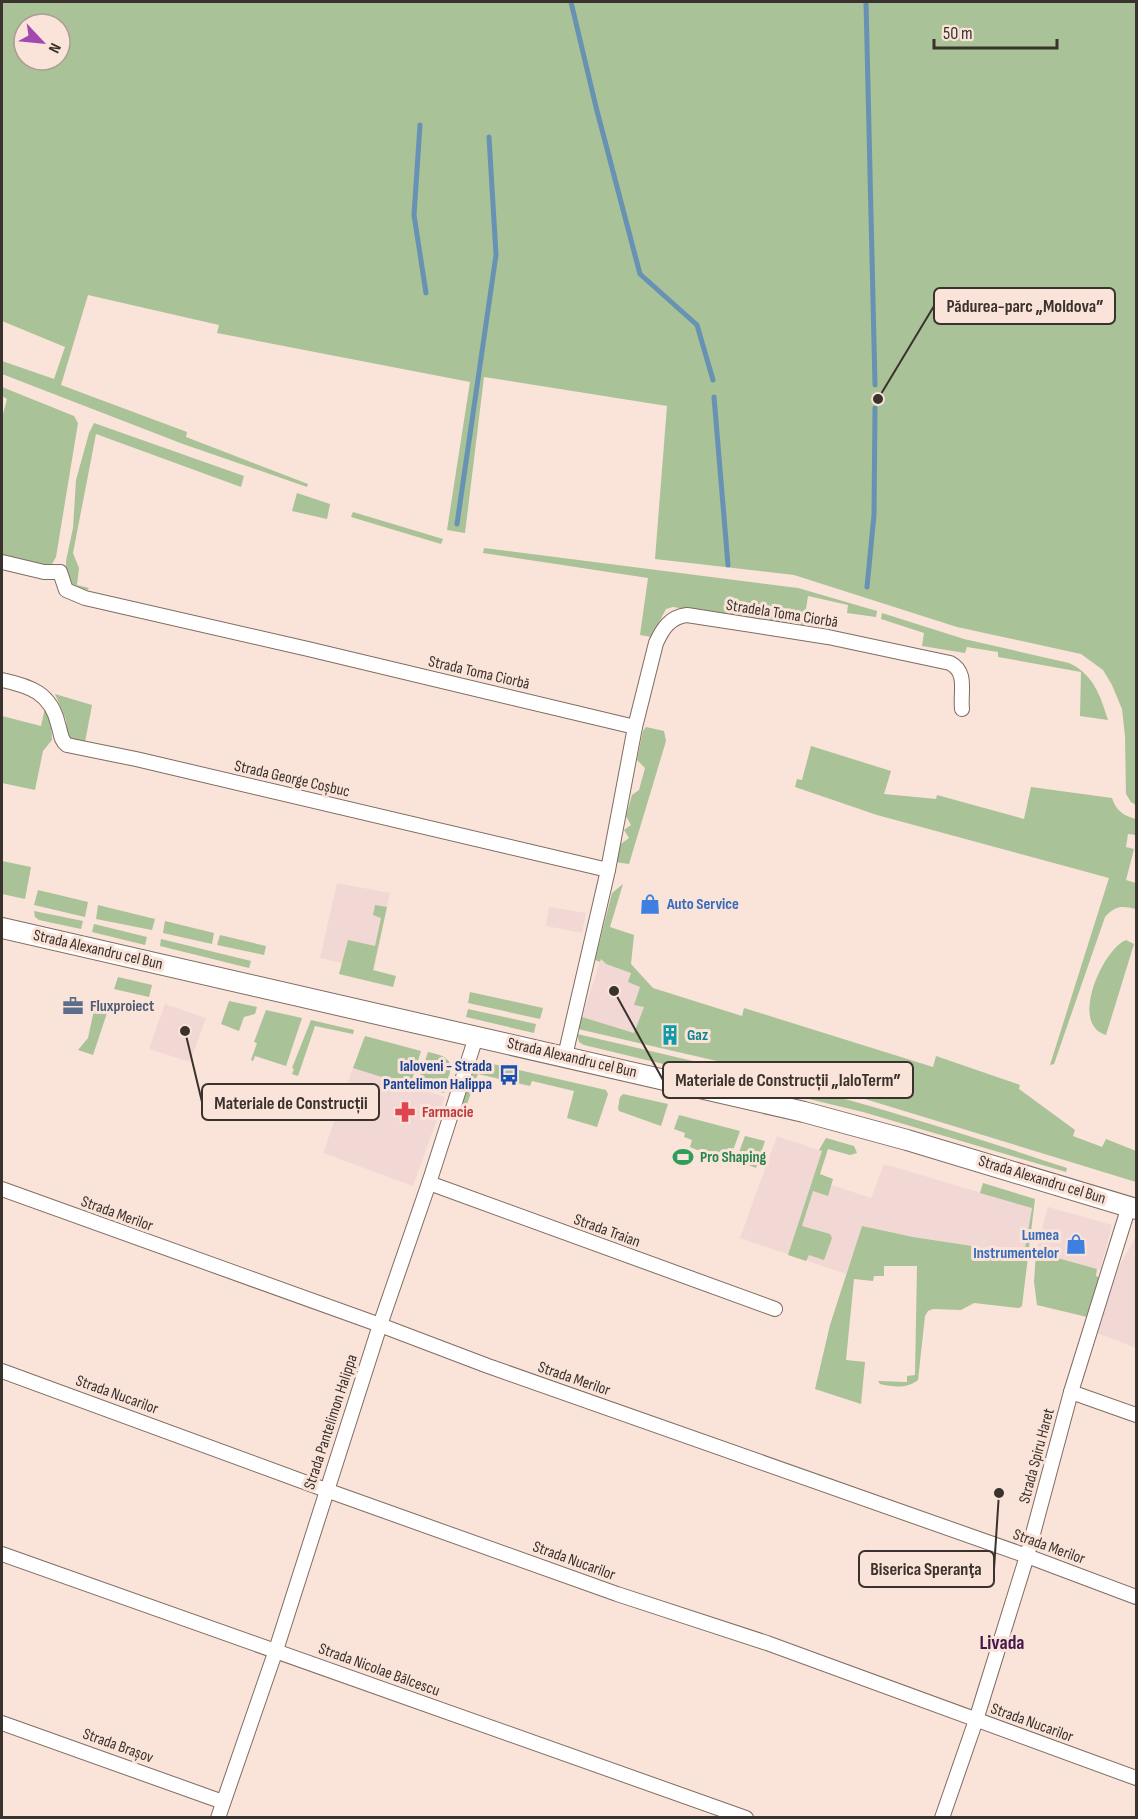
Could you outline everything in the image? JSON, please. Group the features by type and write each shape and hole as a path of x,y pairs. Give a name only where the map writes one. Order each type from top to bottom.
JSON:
{"main road":[{"name":"Strada Alexandru cel Bun","path":"2,928 804,1112 907,1140 1133,1208"}],"street":[{"name":"Strada Toma Ciorbă","path":"2,562 45,572 60,572 66,590 85,598 635,727"},
{"name":"Stradela Toma Ciorbă","path":"635,727 656,643 662,631 675,616 687,615 828,638 950,663 960,672 962,709"},
{"name":"Strada George Coșbuc","path":"2,680 25,687 48,700 55,711 62,741 67,745 136,759 608,870"},
{"path":"565,1056 608,870 635,727"},
{"name":"Strada Pantelimon Halippa","path":"218,1818 276,1650 326,1490 476,1037"},
{"name":"Strada Traian","path":"429,1183 775,1309"},
{"name":"Strada Merilor","path":"2,1189 488,1366 1137,1597"},
{"name":"Strada Spiru Haret","path":"942,1818 976,1720 1027,1556 1071,1392 1133,1208"},
{"name":"Strada Nucarilor","path":"2,1371 326,1490 617,1594 767,1643 1137,1778"},
{"path":"1071,1392 1137,1415"},
{"name":"Strada Nicolae Bălcescu","path":"2,1554 746,1818"},
{"name":"Strada Brașov","path":"2,1723 223,1802"}],"shaded area":[{"path":"337,883 390,893 374,971 320,958"},
{"path":"549,907 586,913 582,933 546,926"},
{"path":"601,959 606,964 632,973 641,986 644,1007 634,1033 582,1017"},
{"path":"165,1004 206,1018 190,1062 149,1049"},
{"path":"353,1068 445,1097 413,1186 323,1153"},
{"path":"777,1136 822,1151 814,1179 871,1198 884,1164 1032,1208 1024,1254 913,1237 862,1226 846,1274 740,1238"},
{"path":"1048,1207 1112,1225 1100,1270 1036,1252"},
{"path":"1136,1236 1136,1348 1097,1333 1115,1274"}],"green space":[{"path":"2,2 1136,2 1136,805 1126,794 1122,709 1103,670 1081,654 957,627 794,575 655,559 667,406 484,377 465,533 447,530 470,382 217,333 219,325 88,295 61,385 187,432 186,437 308,484 307,487 183,444 2,374 2,361 54,379 65,347 2,321"},
{"path":"2,387 74,416 78,423 56,557 52,564 45,567 2,556 2,418 7,399 2,396"},
{"path":"94,423 244,476 241,487 96,434 73,553 79,568 77,585 89,588 84,594 76,593 66,577 66,561 73,528 76,480"},
{"path":"297,493 330,504 327,519 292,511"},
{"path":"353,512 443,539 441,544 351,517"},
{"path":"484,548 798,588 877,611 876,617 847,613 848,605 808,596 803,628 673,607 666,609 651,637 640,635 648,578 483,553"},
{"path":"882,613 964,639 1069,663 1085,673 1095,687 1108,720 1080,716 1081,672 998,657 998,652 967,647 965,653 922,646 924,633 881,619"},
{"path":"55,694 92,705 85,742 67,739 66,720"},
{"path":"45,708 51,721 52,740 43,751 35,790 2,783 2,716 41,726"},
{"path":"646,727 664,731 666,741 629,864 615,862 618,846 629,838 624,830 631,825 626,816 632,795 639,790 645,768 637,760 643,731"},
{"path":"811,746 891,771 884,794 936,799 937,795 1024,819 1031,787 1112,798 1121,812 1136,819 1136,835 1128,834 1126,847 1134,849 1126,880 1136,883 1136,909 1119,907 1105,917 1054,1064 1050,1065 1109,878 877,815 795,787 797,779 802,780"},
{"path":"2,861 31,867 25,899 2,894"},
{"path":"623,884 610,927 634,935 631,964 653,988 742,1016 744,1008 933,1067 936,1056 1020,1085 1019,1089 1075,1130 1073,1136 1102,1147 1106,1139 1136,1151 1136,1182 865,1099 756,1070 578,1029 582,1017 634,1033 644,1007 634,1005 640,987 628,982 631,973 606,964 601,959 600,962 595,960 612,893"},
{"path":"38,890 88,902 85,917 34,905"},
{"path":"98,905 155,919 152,930 96,919"},
{"path":"375,905 387,907 373,970 396,976 393,987 339,974 348,940 375,946 381,918 373,915"},
{"path":"34,911 83,921 81,929 39,920 35,917"},
{"path":"165,921 214,933 212,944 163,933"},
{"path":"94,924 147,937 145,945 92,932"},
{"path":"220,935 266,946 264,955 217,945"},
{"path":"161,939 251,961 249,968 160,946"},
{"path":"1126,940 1134,944 1106,1035 1095,1028 1090,1017 1090,1002 1100,971 1108,957 1117,946"},
{"path":"118,977 152,985 149,997 114,989"},
{"path":"470,992 543,1008 540,1019 468,1003"},
{"path":"96,1001 110,1004 93,1055 78,1050 88,1038"},
{"path":"229,1001 257,1007 255,1014 244,1017 239,1031 221,1024"},
{"path":"468,1009 536,1024 534,1033 466,1017"},
{"path":"266,1010 302,1018 286,1066 255,1056 253,1061 251,1060 257,1043 254,1042"},
{"path":"311,1020 354,1030 353,1034 315,1026 298,1076 292,1074 294,1069 292,1068"},
{"path":"577,1034 856,1102 1067,1168 1066,1172 863,1112 584,1045 579,1042"},
{"path":"365,1036 421,1051 410,1086 353,1068"},
{"path":"428,1052 445,1057 449,1061 450,1071 444,1093 417,1085"},
{"path":"480,1061 606,1090 608,1094 597,1127 567,1118 574,1091 532,1081 530,1086 478,1074 463,1115 464,1094"},
{"path":"623,1094 668,1104 661,1126 619,1111 620,1097"},
{"path":"679,1115 740,1131 732,1153 721,1155 719,1159 690,1147 692,1140 684,1137 685,1133 674,1129"},
{"path":"745,1136 765,1141 756,1168 746,1164 738,1155"},
{"path":"826,1138 854,1146 857,1153 850,1155 828,1149 820,1174 833,1179 828,1196 813,1191 802,1226 830,1234 832,1238 824,1260 809,1255 806,1261 788,1255 822,1151 819,1150"},
{"path":"983,1183 1035,1199 1022,1306 1019,1308 974,1303 961,1310 933,1309 928,1311 925,1316 918,1380 905,1386 880,1384 878,1381 907,1382 907,1376 915,1375 917,1266 884,1266 884,1276 874,1276 873,1281 854,1279 846,1360 865,1362 861,1404 815,1389 830,1325 862,1226 913,1237 1024,1254 1032,1208 980,1193"},
{"path":"1036,1252 1097,1269 1096,1276 1099,1277 1087,1317 1037,1305 1034,1282"}],"waterway":[{"path":"571,2 640,274 697,325 713,380"},
{"path":"866,2 875,385"},
{"path":"420,125 414,215 426,293"},
{"path":"457,524 496,255 489,137"},
{"path":"714,397 728,565"},
{"path":"867,587 874,515 875,408"}],"place":[{"name":"Pădurea-parc „Moldova”","path":"878,399"},
{"name":"Auto Service","path":"650,904"},
{"name":"Materiale de Construcții „IaloTerm”","path":"614,991"},
{"name":"Fluxproiect","path":"73,1006"},
{"name":"Materiale de Construcții","path":"185,1031"},
{"name":"Gaz","path":"670,1035"},
{"name":"Ialoveni - Strada Pantelimon Halippa","path":"509,1075"},
{"name":"Farmacie","path":"405,1112"},
{"name":"Pro Shaping","path":"683,1157"},
{"name":"Lumea Instrumentelor","path":"1076,1244"},
{"name":"Biserica Speranţa","path":"999,1493"}],"district":[{"name":"Livada","path":"1002,1643"}]}
